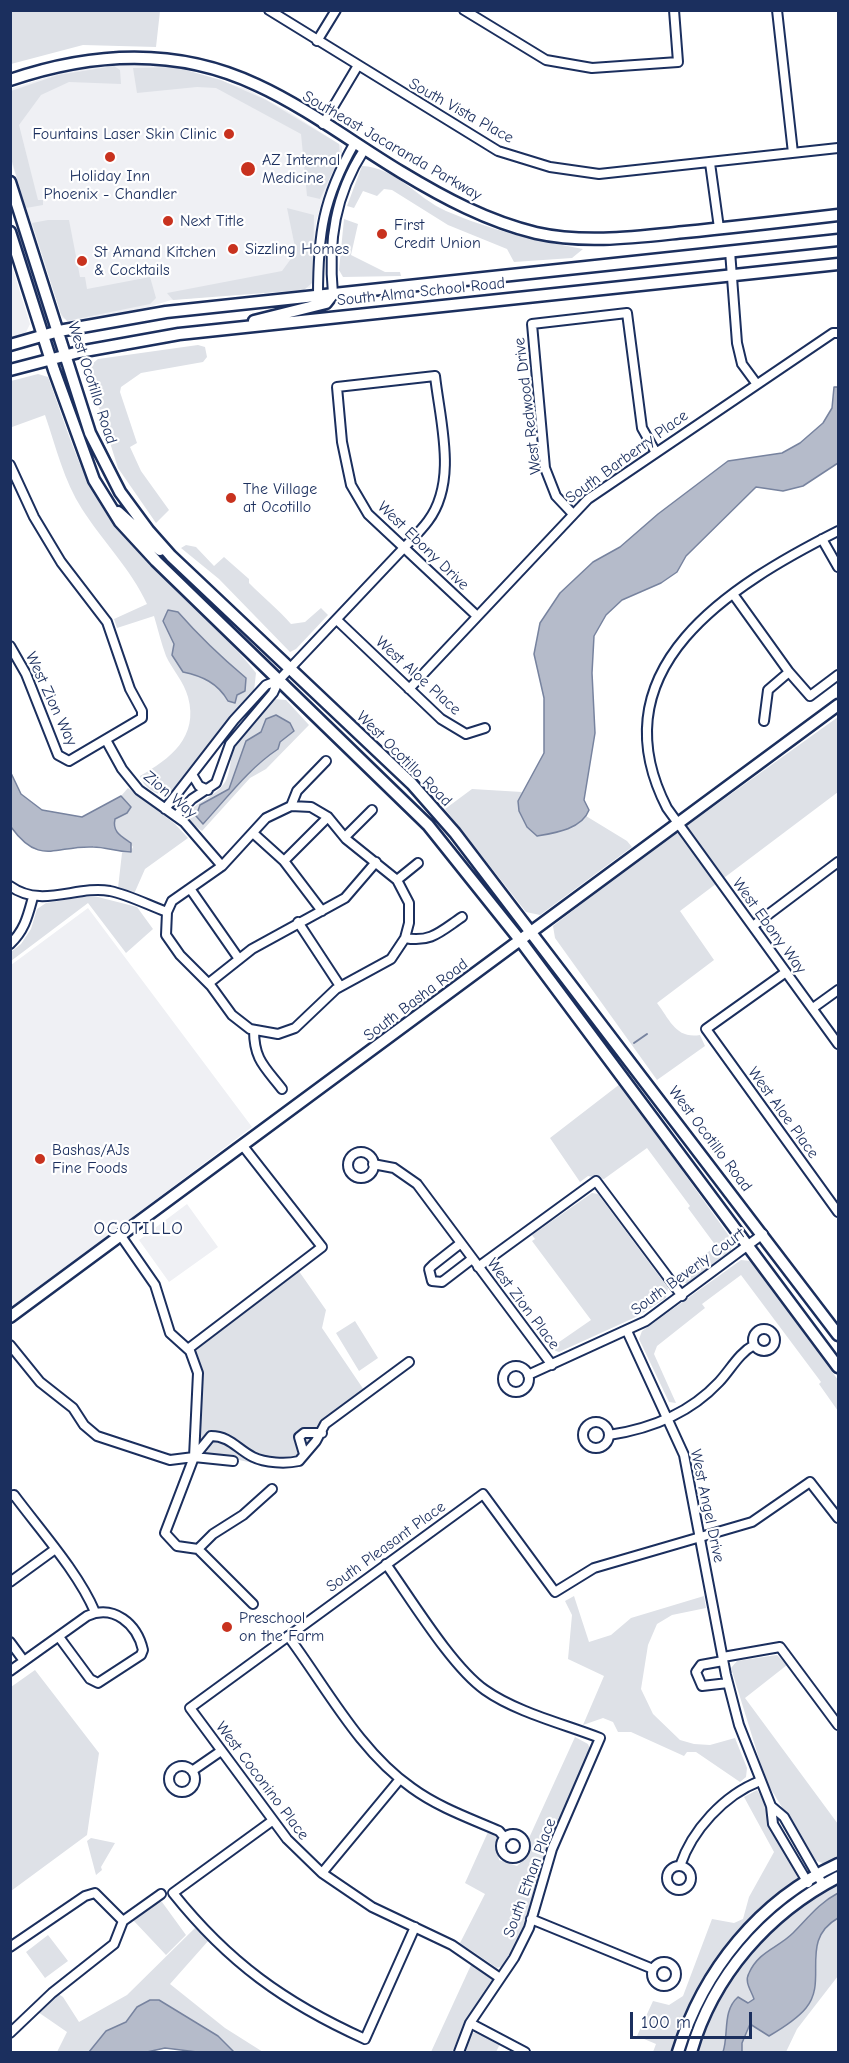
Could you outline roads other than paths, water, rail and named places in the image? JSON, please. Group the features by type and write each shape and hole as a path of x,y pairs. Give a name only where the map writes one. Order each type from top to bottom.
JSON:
{"main road":[{"name":"Southeast Jacaranda Parkway","path":"10,80 50,67 91,60 134,57 175,59 216,69 256,84 459,206 537,233 606,239 838,216"},
{"name":"West Ocotillo Road","path":"10,182 90,433 103,463 120,492 166,550 412,784 455,833 764,1234 838,1335"},
{"name":"West Ocotillo Road","path":"10,232 50,358 94,480 120,522 156,561 428,825 520,940 838,1367"},
{"name":"South Alma School Road","path":"10,345 58,331 166,312 838,240"},
{"name":"South Alma School Road","path":"10,370 50,358 146,339 240,326 838,264"},
{"path":"240,326 267,316 326,303 333,294"},
{"path":"111,507 130,521 154,547 166,550"},
{"name":"South Basha Road","path":"10,1317 838,705"},
{"path":"678,2052 696,2005 733,1947 766,1910 817,1874 838,1864"},
{"path":"691,2052 705,2013 743,1954 775,1918 838,1877"}],"street":[{"name":"South Vista Place","path":"269,10 357,67 498,151 550,167 599,174 838,148"},
{"path":"317,41 336,10"},
{"path":"464,10 546,60 592,68 678,62 674,10"},
{"path":"777,10 793,153"},
{"path":"323,123 357,67"},
{"path":"318,296 319,244 325,209 340,169 354,144"},
{"path":"333,294 331,253 336,212 348,178 364,150"},
{"path":"710,163 719,228"},
{"path":"730,251 737,343 742,364 756,383"},
{"name":"West Redwood Drive","path":"572,513 556,496 545,468 532,324 627,313 642,428 654,451"},
{"name":"South Barberry Place","path":"409,689 588,498 756,383 833,333 838,333"},
{"name":"West Ebony Drive","path":"405,548 429,520 442,489 445,464 435,376 336,387 342,441 351,485 368,514 477,616"},
{"path":"10,465 34,517 61,562 107,622 130,689 142,711 141,718 106,741"},
{"name":"West Ebony Way","path":"838,531 778,561 694,625 666,659 650,704 647,746 661,797 678,824 838,1044"},
{"path":"822,539 838,567"},
{"path":"176,816 192,799 216,783 230,744 273,693 279,681 405,548"},
{"path":"733,594 789,672 810,696 838,675"},
{"name":"West Aloe Place","path":"338,621 441,719 466,734 485,728"},
{"name":"West Zion Way","path":"10,646 26,674 58,755 69,761 106,741"},
{"path":"764,721 768,690 789,672"},
{"path":"165,809 193,776 234,720 266,685 279,681"},
{"name":"Zion Way","path":"106,741 122,770 139,790 176,816 222,866"},
{"path":"291,806 297,791 326,761"},
{"path":"193,776 200,786 208,790"},
{"path":"291,806 311,807 328,818 345,837 398,880 409,903 409,924 405,938 391,959 340,986 295,1028 278,1034 254,1030 232,1016 209,983 180,955 166,935 167,912 172,901 191,890 222,866 268,816 291,806"},
{"path":"345,837 372,810"},
{"path":"284,861 328,818"},
{"path":"253,833 284,861 322,910"},
{"path":"209,983 239,959 298,922 345,898 376,862"},
{"path":"753,926 838,862"},
{"path":"398,880 418,863"},
{"path":"10,886 33,897 60,896 86,891 109,891 167,912"},
{"path":"191,890 239,959"},
{"path":"10,944 21,934 33,897"},
{"path":"405,938 422,941 438,934 462,917"},
{"path":"298,922 340,986"},
{"name":"West Aloe Place","path":"786,972 706,1029 838,1212"},
{"path":"813,1008 838,990"},
{"path":"254,1030 254,1048 258,1059 282,1089"},
{"path":"188,1349 322,1247 243,1146"},
{"name":"West Zion Place","path":"373,1164 394,1168 412,1179 552,1365"},
{"path":"478,1267 596,1181 682,1296"},
{"name":"South Beverly Court","path":"528,1375 627,1331 682,1296 764,1234"},
{"path":"121,1236 155,1285 170,1334 188,1349 198,1372 194,1457"},
{"name":"West Zion Place","path":"461,1243 429,1269 432,1281 442,1281 472,1258"},
{"name":"West Angel Drive","path":"627,1331 669,1418 684,1455 723,1659 739,1725 771,1806 773,1824 807,1881 818,1888"},
{"path":"10,1346 40,1382 74,1408 84,1425 97,1436 170,1460 194,1457 233,1461"},
{"path":"609,1434 634,1430 669,1418 707,1394 740,1356 754,1346"},
{"path":"253,1604 198,1549 177,1546 165,1533 194,1457 211,1436 229,1439 254,1458 263,1461 291,1463 299,1461 321,1433 325,1424 409,1362"},
{"path":"304,1454 299,1437 304,1433 321,1433"},
{"path":"701,1538 752,1522 810,1482 838,1518"},
{"path":"198,1549 213,1534 243,1515 272,1489"},
{"name":"South Pleasant Place","path":"190,1708 483,1494 555,1592 594,1568 701,1538"},
{"path":"12,1495 84,1591 95,1612"},
{"path":"10,1582 54,1550"},
{"name":"South Ethan Place","path":"386,1564 459,1664 479,1685 503,1700 600,1738 552,1849 531,1919 514,1958 470,2023 459,2052"},
{"path":"10,1671 95,1612 109,1611 122,1617 141,1641 143,1650 106,1680 98,1683 90,1679 59,1637"},
{"path":"288,1636 371,1749 400,1779 434,1802 498,1831 505,1838"},
{"path":"10,1642 24,1661"},
{"path":"728,1683 702,1686 697,1679 696,1672 701,1665 780,1647 838,1725"},
{"name":"West Coconino Place","path":"190,1708 272,1821 322,1873 363,1902 452,1945 500,1978"},
{"path":"192,1771 221,1751"},
{"path":"322,1873 400,1779"},
{"path":"680,1866 686,1848 707,1820 729,1800 760,1781"},
{"name":"West Angel Drive","path":"771,1806 784,1817 817,1874 818,1888"},
{"path":"272,1821 173,1893 196,1921 248,1971 308,2012 365,2039 415,1927"},
{"path":"10,1947 85,1896 95,1893 123,1921"},
{"path":"10,2033 52,1993 114,1944 123,1921 161,1894"},
{"path":"531,1919 653,1968"},
{"path":"470,2023 525,2052"}],"water":[{"path":"834,387 838,387 838,463 803,486 783,491 756,487 686,556 677,572 661,583 622,600 606,615 594,636 592,673 595,733 584,800 589,810 574,826 537,836 527,827 519,811 518,801 544,753 544,698 534,654 540,623 560,593 593,562 620,547 658,514 728,461 782,453 800,443 823,423 832,408"},
{"path":"168,610 178,612 210,646 246,678 245,691 237,695 235,703 228,701 209,681 183,672 172,655 174,644 163,621"},
{"path":"276,715 290,723 294,731 280,742 278,749 247,775 203,824 196,816 200,805 229,789 246,741 261,732 266,719"},
{"path":"10,771 21,794 42,810 82,817 121,796 131,807 127,813 115,819 114,823 118,833 131,843 131,852 93,847 49,851 31,847 11,827"},
{"path":"838,1893 838,1918 826,1927 819,1938 816,1949 815,1986 806,2008 794,2020 769,2036 750,2024 742,2043 742,2052 723,2052 728,2016 733,2003 738,1997 748,2003 754,1999 747,1980 753,1966 763,1955 793,1933 819,1906"},
{"path":"150,2000 159,2000 218,2036 234,2052 197,2052 165,2048 147,2052 89,2052 106,2031 126,2022 137,2007"}],"waterway":[{"path":"634,1043 647,1034"}],"place":[{"name":"Fountains Laser Skin Clinic","path":"229,134"},
{"name":"Holiday Inn Phoenix - Chandler","path":"110,157"},
{"name":"AZ Internal Medicine","path":"248,169"},
{"name":"Next Title","path":"168,221"},
{"name":"First Credit Union","path":"382,234"},
{"name":"Sizzling Homes","path":"233,249"},
{"name":"St Amand Kitchen & Cocktails","path":"82,261"},
{"name":"The Village at Ocotillo","path":"231,498"},
{"name":"Bashas/AJs Fine Foods","path":"40,1159"},
{"name":"Preschool on the Farm","path":"227,1627"}],"district":[{"name":"OCOTILLO","path":"139,1229"}]}
